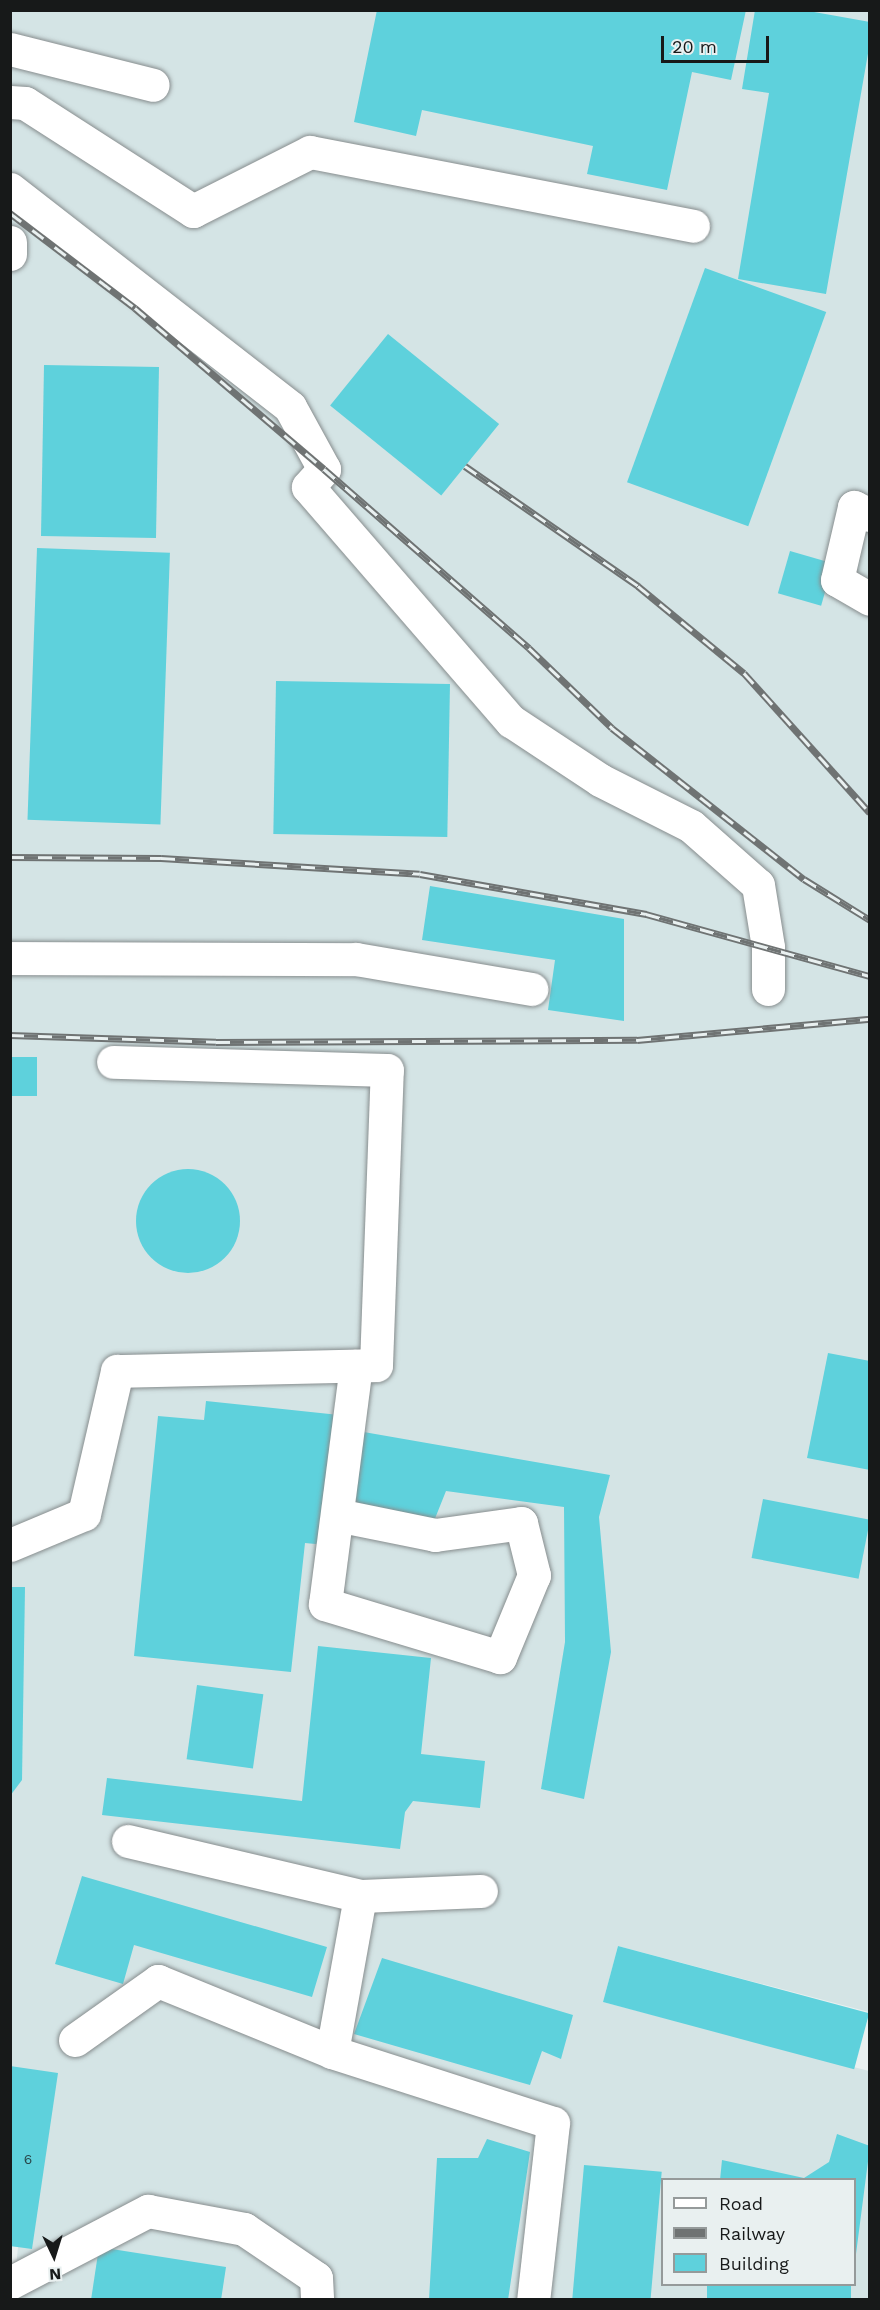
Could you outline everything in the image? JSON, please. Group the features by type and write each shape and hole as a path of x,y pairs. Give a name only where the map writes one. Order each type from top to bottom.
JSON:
{"lane":[{"path":"10,49 153,86"},
{"path":"10,102 26,103 193,211 310,152 693,226"},
{"path":"10,189 290,407 324,469 308,488 511,721 600,780 692,826 758,885 768,947 768,989"},
{"path":"10,242 10,254"},
{"path":"870,515 854,507 837,580 870,599"},
{"path":"10,958 356,959 531,990"},
{"path":"10,1545 84,1514 117,1371 376,1365 387,1070 113,1062"},
{"path":"337,1515 435,1534 521,1523 534,1575 500,1657 326,1604 337,1515 356,1366"},
{"path":"128,1841 360,1896 481,1891"},
{"path":"332,2052 360,1896"},
{"path":"75,2040 158,1981 332,2052 553,2123 533,2300"},
{"path":"10,2283 148,2211 244,2229 316,2278 317,2300"}],"shaded area":[{"path":"11,11 869,11 869,2012 618,1946 603,2002 869,2071 869,2299 13,2299 18,2247 11,2246"}],"building":[{"path":"377,10 746,10 731,80 692,72 667,190 587,174 593,146 422,110 416,136 354,122"},
{"path":"755,10 803,10 870,22 870,42 826,294 738,279 769,93 742,89"},
{"path":"705,268 826,312 748,526 627,482"},
{"path":"388,334 499,424 441,495 330,405"},
{"path":"44,365 159,367 156,538 41,536"},
{"path":"37,548 170,553 160,824 28,820"},
{"path":"790,551 833,563 821,606 778,593"},
{"path":"276,681 450,684 447,837 273,834"},
{"path":"430,886 624,919 624,1021 548,1010 555,960 422,940"},
{"path":"10,1057 37,1057 37,1096 10,1096"},
{"path":"188,1169 208,1173 225,1184 236,1201 240,1221 236,1241 225,1258 208,1269 188,1273 168,1269 151,1258 140,1241 136,1221 140,1201 151,1184 168,1173"},
{"path":"828,1353 870,1361 870,1470 807,1458"},
{"path":"206,1401 339,1415 326,1545 305,1543 291,1672 134,1656 158,1416 204,1420"},
{"path":"358,1431 610,1475 599,1517 611,1652 584,1799 541,1789 565,1642 564,1507 446,1491 434,1521 344,1507"},
{"path":"763,1499 870,1520 859,1579 752,1558"},
{"path":"10,1587 25,1587 22,1780 10,1796"},
{"path":"318,1646 431,1658 421,1754 485,1761 480,1808 413,1801 405,1812 400,1849 102,1815 107,1778 302,1801"},
{"path":"197,1685 263,1694 253,1769 187,1759"},
{"path":"82,1876 327,1947 312,1997 134,1945 123,1984 55,1964"},
{"path":"618,1946 869,2013 854,2069 603,2002"},
{"path":"382,1958 573,2015 561,2059 542,2051 530,2085 354,2034"},
{"path":"10,2066 58,2073 32,2249 10,2246"},
{"path":"837,2134 870,2146 856,2254 856,2178 804,2178 829,2162"},
{"path":"487,2139 530,2152 508,2300 429,2300 437,2158 478,2158"},
{"path":"722,2160 804,2178 720,2178"},
{"path":"584,2165 662,2172 650,2300 572,2300"},
{"path":"99,2247 226,2267 221,2300 91,2300"},
{"path":"707,2286 851,2286 851,2300 707,2300"}],"railway":[{"path":"10,213 135,308 324,469 529,648 612,728 804,879 870,920"},
{"path":"465,466 638,586 744,673 870,813"},
{"path":"10,857 161,858 420,874 646,914 870,976"},
{"path":"10,1035 216,1042 637,1040 870,1019"}]}
